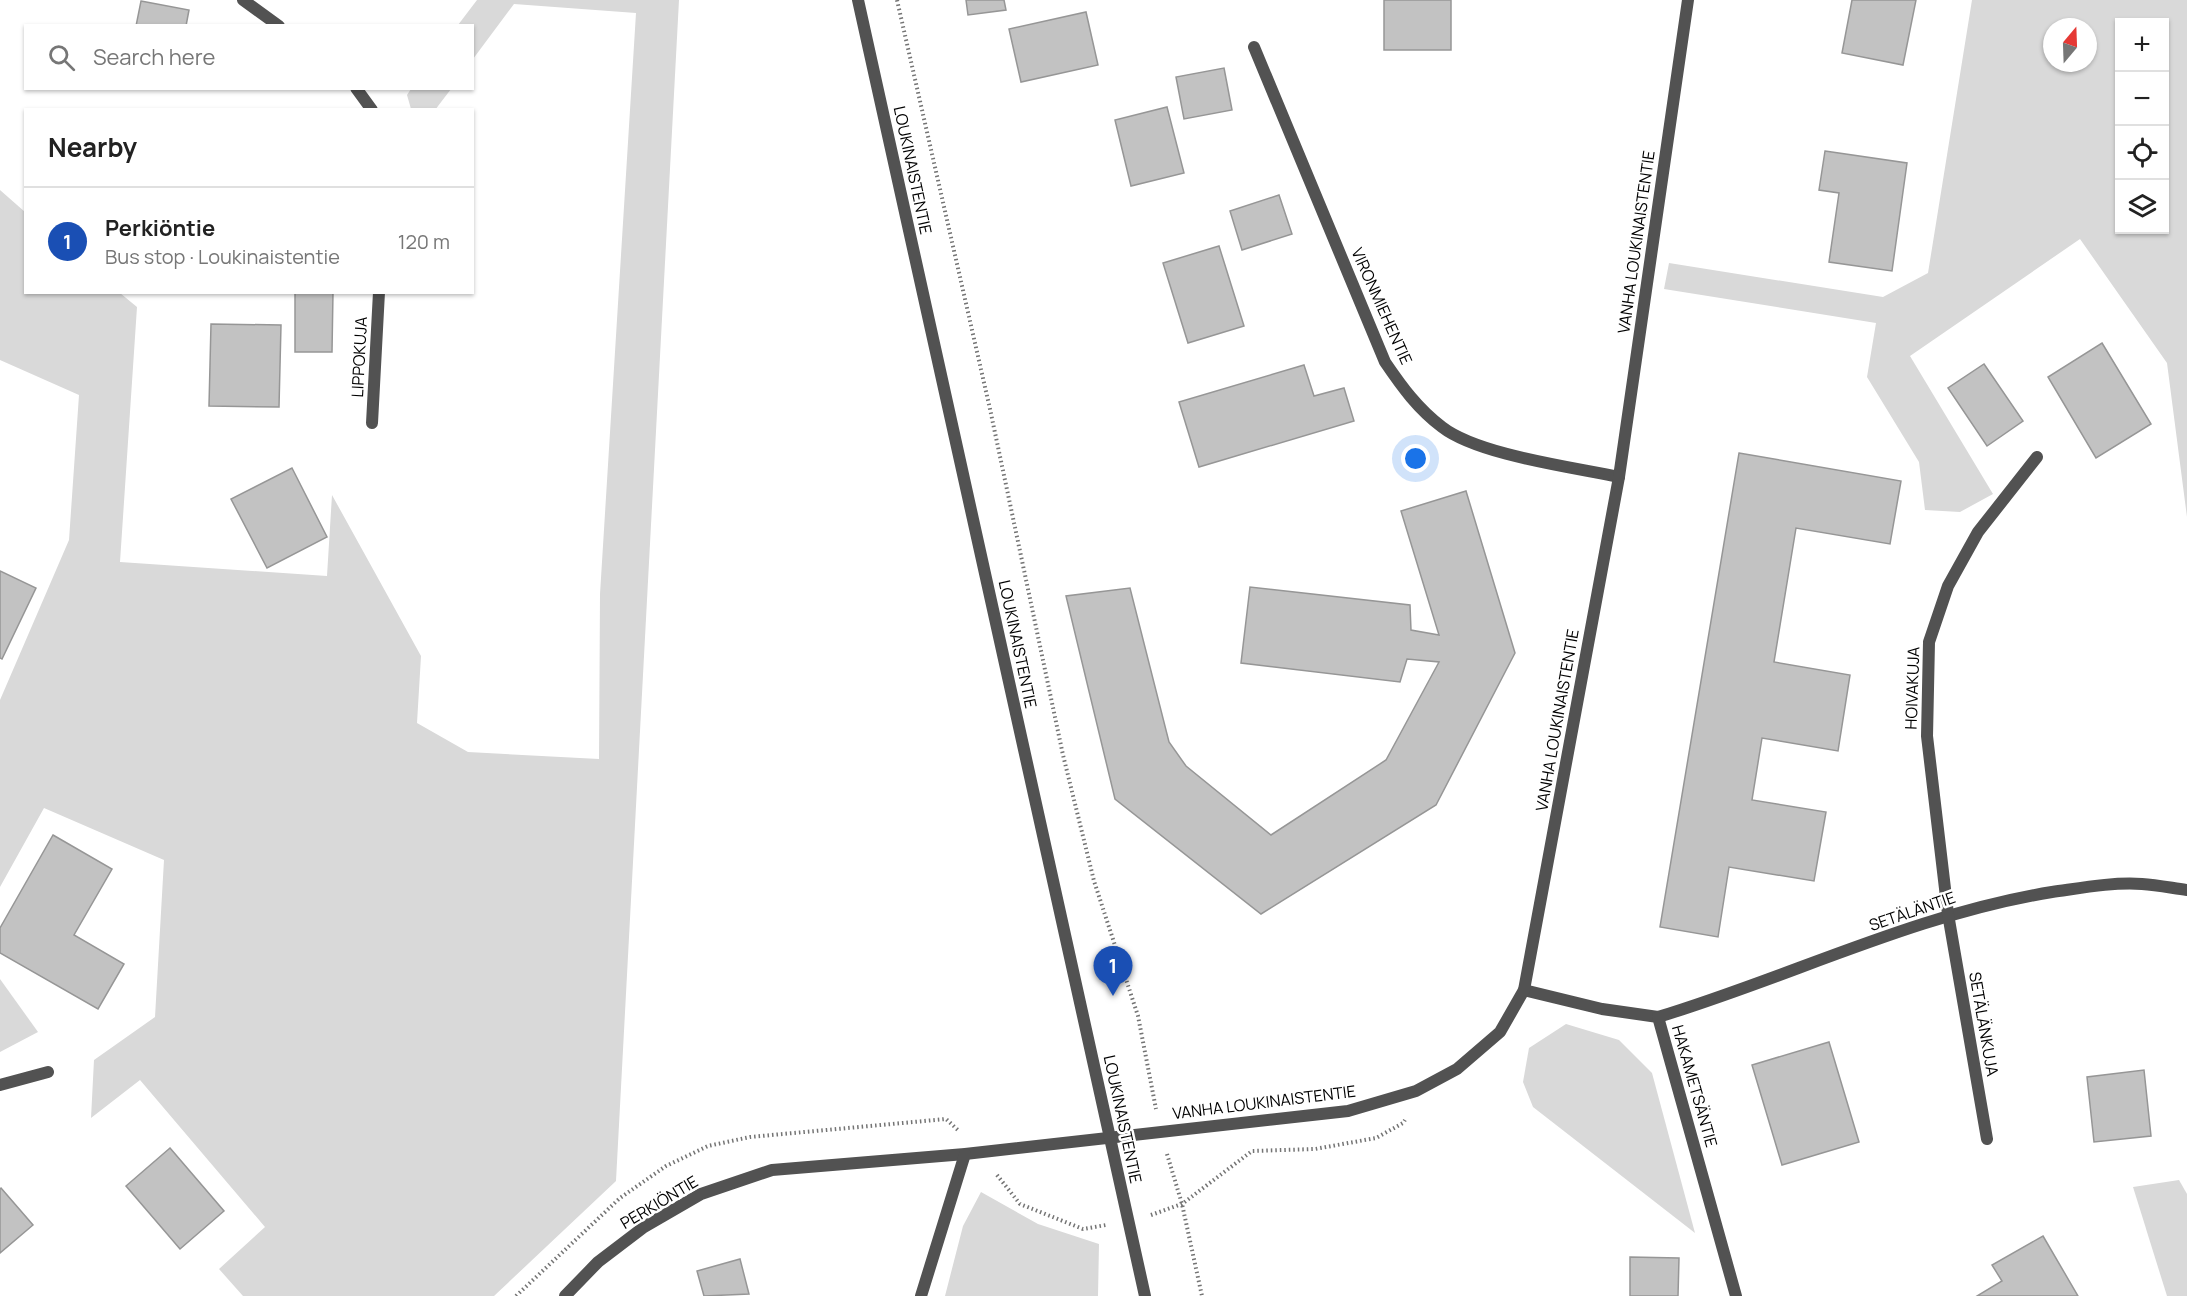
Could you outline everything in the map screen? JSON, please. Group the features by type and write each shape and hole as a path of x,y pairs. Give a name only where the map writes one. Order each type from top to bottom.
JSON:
{"street":[{"path":"243,0 276,24"},
{"name":"LOUKINAISTENTIE","path":"858,0 1145,1296"},
{"name":"VANHA LOUKINAISTENTIE","path":"1110,1138 1348,1111 1416,1091 1457,1069 1500,1032 1524,990 1619,477 1688,0"},
{"name":"VIRONMIEHENTIE","path":"1254,47 1385,362 1411,400 1444,429 1483,448 1619,477"},
{"path":"357,90 371,108"},
{"name":"LIPPOKUJA","path":"372,423 380,294"},
{"name":"HOIVAKUJA","path":"1948,914 1927,736 1929,642 1948,585 1978,532 2037,457"},
{"name":"SETÄLÄNTIE","path":"1658,1017 1728,996 1948,914 2014,898 2090,886 2141,884 2187,890"},
{"name":"SETÄLÄNKUJA","path":"1948,914 1987,1139"},
{"name":"HAKAMETSÄNTIE","path":"1524,990 1602,1009 1658,1017 1736,1296"},
{"path":"0,1085 48,1072"},
{"name":"PERKIÖNTIE","path":"565,1296 598,1262 644,1227 700,1194 736,1180 772,1170 965,1154 1110,1138"},
{"path":"921,1296 965,1154"}],"path":[{"path":"897,0 990,409 1063,755 1094,881 1138,1016 1161,1132 1182,1203 1202,1296"},
{"path":"1182,1203 1252,1151 1315,1149 1376,1138 1403,1123 1416,1091"}],"shaded area":[{"path":"477,0 679,0 616,1181 494,1296 243,1296 219,1269 265,1227 140,1080 91,1118 94,1060 155,1017 164,860 44,808 0,887 0,700 69,540 79,395 0,360 0,190 24,211 24,294 121,294 137,307 120,562 327,576 332,495 421,656 417,723 468,752 599,759 600,594 636,13 514,4 474,58 474,24 459,24"},
{"path":"1972,0 2187,0 2187,517 2167,363 2080,239 1910,356 1993,494 1960,512 1925,510 1919,462 1867,377 1876,323 1664,289 1669,263 1883,297 1928,273"},
{"path":"410,90 450,90 437,108 411,108 407,95"},
{"path":"0,979 38,1032 0,1052"},
{"path":"1566,1024 1619,1040 1652,1073 1695,1233 1533,1107 1523,1082 1529,1048"},
{"path":"2179,1180 2187,1194 2187,1296 2167,1296 2133,1187"},
{"path":"981,1192 1038,1224 1099,1244 1098,1296 945,1296 963,1226"}],"building":[{"path":"966,0 1004,0 1006,10 968,15"},
{"path":"1384,0 1451,0 1451,50 1384,50"},
{"path":"1852,0 1916,0 1903,65 1842,53"},
{"path":"141,1 189,10 186,24 136,24"},
{"path":"1086,12 1098,65 1021,82 1009,29"},
{"path":"1224,68 1232,110 1184,119 1176,77"},
{"path":"1167,107 1184,173 1131,186 1115,120"},
{"path":"1825,151 1907,163 1892,271 1829,262 1839,193 1819,190"},
{"path":"1279,195 1292,234 1242,250 1230,211"},
{"path":"1219,246 1244,326 1188,343 1163,263"},
{"path":"295,294 333,294 332,352 295,352"},
{"path":"211,324 281,325 279,407 209,406"},
{"path":"2102,343 2151,424 2096,458 2048,377"},
{"path":"1984,364 2023,421 1987,446 1948,388"},
{"path":"1304,365 1314,396 1344,388 1354,421 1199,467 1179,402"},
{"path":"1739,453 1901,481 1890,544 1796,528 1774,662 1850,675 1838,751 1762,738 1752,800 1826,812 1814,881 1729,867 1718,937 1660,927"},
{"path":"292,468 327,537 267,568 231,499"},
{"path":"1466,491 1515,653 1436,805 1261,914 1115,799 1066,596 1130,588 1169,742 1186,766 1271,835 1386,760 1439,662 1407,659 1400,682 1241,663 1250,587 1410,605 1411,630 1439,635 1401,511"},
{"path":"0,571 36,588 2,659 0,658"},
{"path":"53,835 112,869 74,935 124,964 98,1009 0,953 0,928"},
{"path":"1829,1042 1859,1142 1782,1165 1752,1065"},
{"path":"2144,1070 2151,1136 2094,1142 2087,1077"},
{"path":"170,1148 224,1211 180,1249 126,1186"},
{"path":"0,1189 33,1225 0,1253"},
{"path":"2043,1236 2078,1296 1977,1296 2002,1281 1992,1265"},
{"path":"1630,1257 1679,1258 1678,1296 1630,1296"},
{"path":"740,1259 749,1294 704,1296 697,1271"}],"place":[{"name":"Perkiöntie","path":"1113,996"}]}
